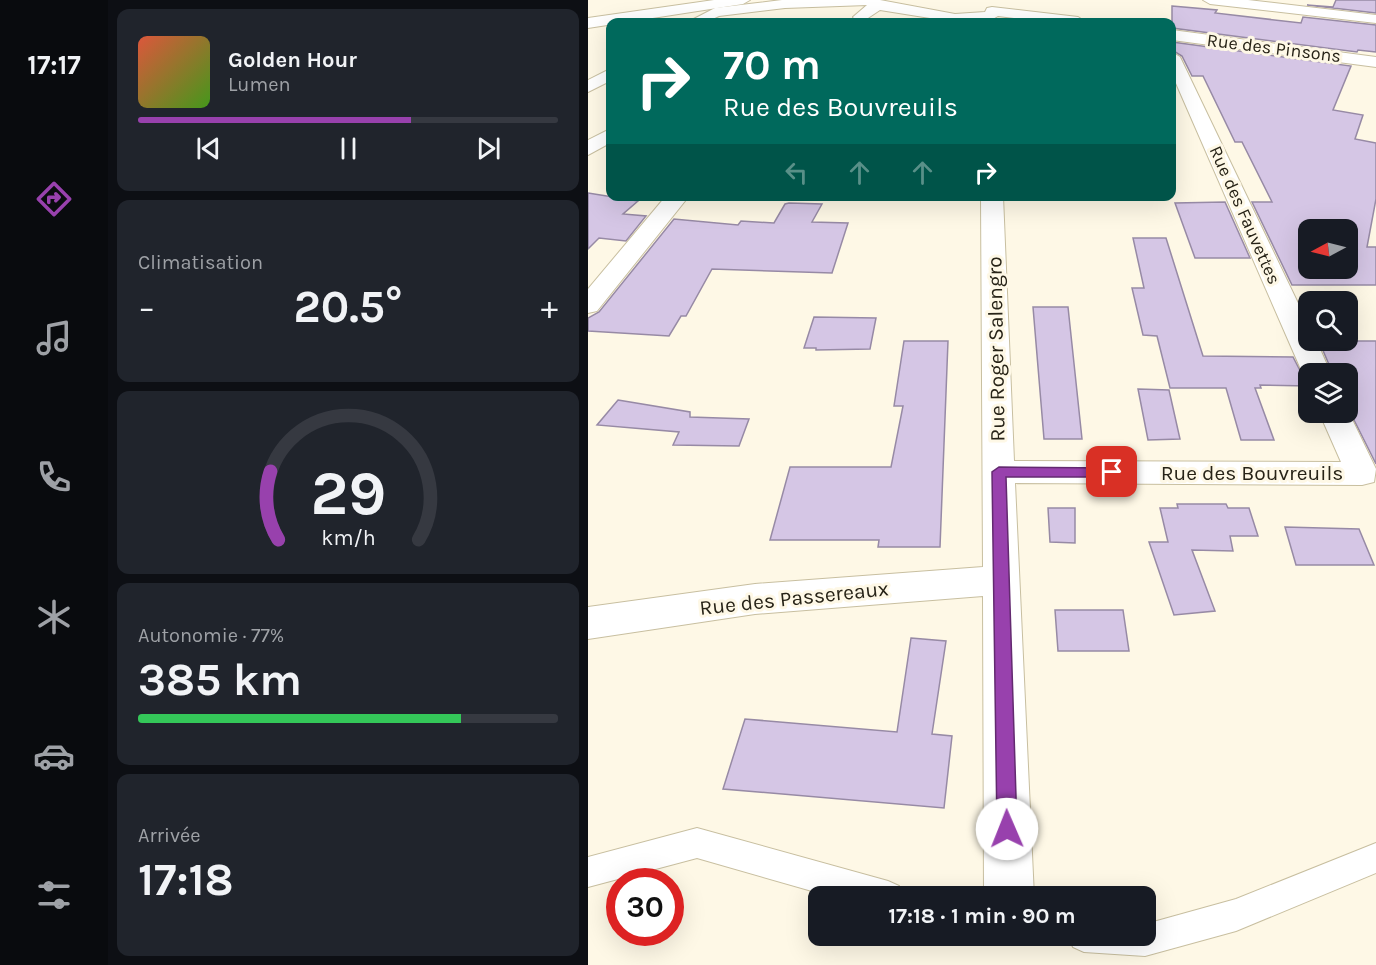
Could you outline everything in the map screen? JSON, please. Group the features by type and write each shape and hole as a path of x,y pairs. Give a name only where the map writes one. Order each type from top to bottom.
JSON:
{"street":[{"path":"622,18 743,0"},
{"path":"1210,0 1376,19"},
{"path":"704,18 715,12 785,4 867,1 877,5 955,18 990,12 1043,18"},
{"path":"860,18 877,5"},
{"path":"588,23 606,20"},
{"name":"Rue des Pinsons","path":"1176,36 1376,62"},
{"path":"1350,58 1370,79"},
{"name":"Rue des Fauvettes","path":"1176,65 1312,363"},
{"path":"588,87 606,76"},
{"path":"588,305 674,201"},
{"name":"Rue Roger Salengro","path":"992,201 1009,886"},
{"name":"Rue des Bouvreuils","path":"999,472 1362,474 1339,423"},
{"name":"Rue des Passereaux","path":"588,623 755,599 1001,580"}],"lane":[{"path":"588,872 697,843 849,886"},
{"path":"1156,937 1236,915 1376,858"}],"building":[{"path":"1336,0 1376,0 1376,13 1307,5 1333,7"},
{"path":"1172,6 1217,10 1215,13 1301,23 1303,17 1376,25 1376,52 1358,50 1357,52 1176,29 1176,18 1172,18"},
{"path":"1176,43 1351,66 1333,110 1363,115 1355,139 1376,143 1376,199 1367,247 1376,247 1376,285 1292,285 1252,202 1272,202 1242,142 1235,142 1203,76 1192,76 1182,56 1176,52"},
{"path":"588,193 606,196 606,201 638,201 623,214 646,216 626,241 599,238 588,249"},
{"path":"1225,202 1250,258 1195,258 1175,203"},
{"path":"785,204 822,204 812,222 848,223 832,273 712,269 686,316 681,316 669,336 588,331 588,318 599,312 674,219 738,225 741,221 774,223"},
{"path":"1133,238 1166,238 1203,356 1293,357 1298,367 1298,386 1260,385 1261,388 1255,388 1274,440 1241,440 1226,388 1170,388 1157,336 1143,335 1132,288 1144,288"},
{"path":"1033,307 1068,307 1082,439 1044,439"},
{"path":"814,317 876,318 870,349 816,350 816,348 804,348"},
{"path":"904,341 948,341 940,547 878,547 879,540 770,540 790,467 891,467 903,406 894,406"},
{"path":"1358,341 1376,341 1376,464 1356,423 1358,423 1358,363 1328,363 1323,351 1358,351"},
{"path":"1138,389 1169,390 1180,439 1148,440"},
{"path":"618,400 690,412 690,417 749,419 739,446 673,445 679,432 597,425"},
{"path":"1177,504 1226,504 1228,508 1249,508 1258,536 1230,536 1233,551 1192,550 1215,611 1174,615 1149,542 1168,542 1160,508 1178,508"},
{"path":"1048,508 1075,508 1075,543 1050,542"},
{"path":"1285,527 1359,529 1374,565 1296,565"},
{"path":"1055,610 1123,610 1129,651 1058,651"},
{"path":"911,638 946,641 932,734 952,736 944,808 723,789 745,719 897,732"}],"route":[{"path":"1007,829 999,472 1112,472"}]}
